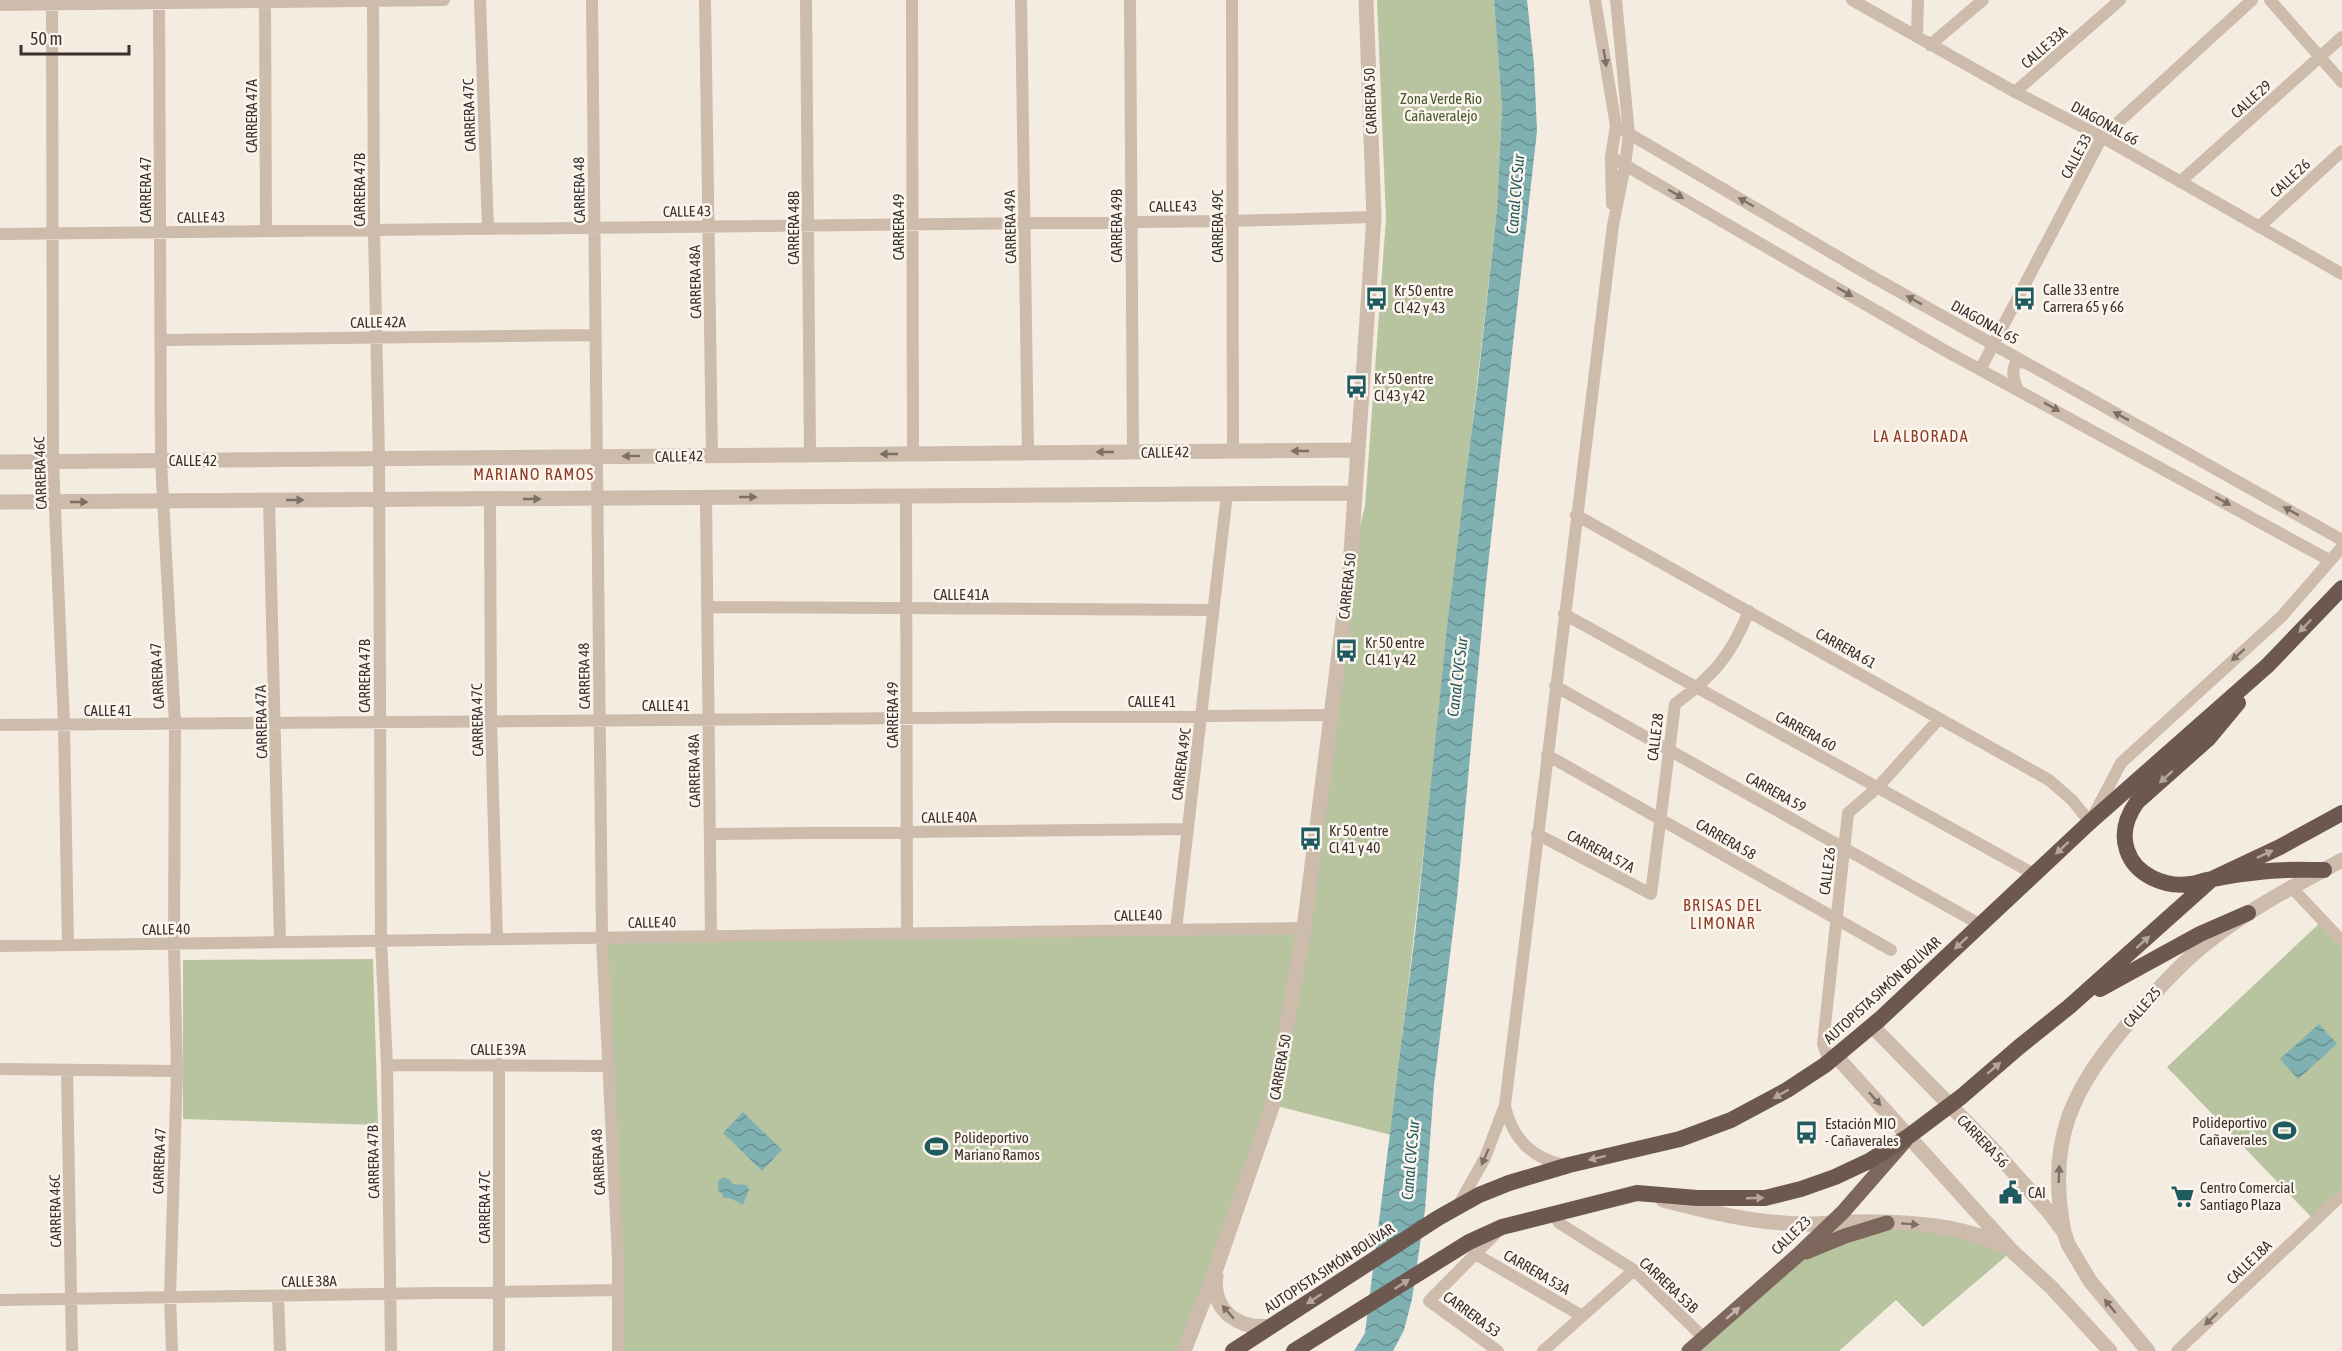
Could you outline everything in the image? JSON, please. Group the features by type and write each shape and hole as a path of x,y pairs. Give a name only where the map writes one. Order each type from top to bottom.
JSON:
{"highway":[{"name":"AUTOPISTA SIMÓN BOLÍVAR","path":"1233,1351 1458,1207 1509,1183 1569,1165 1680,1139 1731,1120 1787,1090 1832,1059 1872,1026 2090,822 2268,665 2342,588"},
{"path":"2268,665 2209,738 2137,802 2126,822 2127,850 2135,865 2147,876 2162,882 2188,885 2212,879 2272,871 2324,870"},
{"path":"1294,1351 1446,1256 1484,1234 1502,1227 1637,1193 1697,1198 1765,1198 1835,1177 1869,1161 1950,1106 2070,1006 2212,879 2280,847 2342,813"},
{"path":"2070,1006 2152,959 2200,934 2248,913"}],"main road":[{"name":"CALLE 23","path":"1689,1351 1798,1255 1850,1204 1909,1136"},
{"path":"1798,1255 1845,1236 1887,1223"}],"street":[{"name":"CARRERA 47B","path":"373,0 374,230 379,459 381,941 387,1065 391,1351"},
{"path":"0,5 52,2 444,0"},
{"name":"CARRERA 47C","path":"480,0 488,229"},
{"name":"CARRERA 48","path":"592,0 602,938 618,1290 618,1351"},
{"name":"CARRERA 48A","path":"705,0 712,456"},
{"name":"CARRERA 48B","path":"806,0 810,455"},
{"name":"CARRERA 49","path":"912,0 913,454"},
{"name":"CARRERA 49A","path":"1021,0 1028,453"},
{"name":"CARRERA 49B","path":"1130,0 1133,452"},
{"name":"CARRERA 49C","path":"1232,0 1233,451"},
{"name":"CARRERA 50","path":"1184,1351 1217,1266 1273,1104 1304,928 1350,567 1374,217 1366,0"},
{"path":"1595,0 1616,126 1611,158 1612,225"},
{"path":"1458,1207 1485,1158 1504,1105 1612,225 1629,134 1616,0"},
{"name":"DIAGONAL 66","path":"1852,0 2015,92 2102,137 2342,274"},
{"path":"1917,37 1918,0"},
{"path":"1930,45 1983,0"},
{"name":"CALLE 33A","path":"2015,92 2120,0"},
{"name":"CALLE 33","path":"1981,369 2102,137 2252,0"},
{"path":"2270,0 2342,82"},
{"name":"CARRERA 47A","path":"265,1 266,231"},
{"name":"CARRERA 46C","path":"52,2 53,462 64,725 68,945"},
{"name":"CARRERA 47","path":"159,2 161,461 175,724 174,944 177,1071 170,1297 172,1351"},
{"name":"CALLE 29","path":"2180,182 2342,38"},
{"name":"DIAGONAL 65","path":"1616,126 1864,272 2342,540"},
{"name":"CALLE 26","path":"2259,227 2342,151"},
{"path":"1611,158 1944,350 2329,560"},
{"name":"CALLE 43","path":"0,234 1232,221 1374,217"},
{"name":"CALLE 42A","path":"161,340 596,335"},
{"path":"2017,388 2013,377 2014,366 2016,363 2025,362"},
{"name":"CALLE 42","path":"0,462 1358,450"},
{"name":"CARRERA 49C","path":"1176,930 1227,494"},
{"path":"0,502 1355,494"},
{"name":"CARRERA 49","path":"906,496 907,934"},
{"name":"CARRERA 48A","path":"706,498 711,936"},
{"name":"CARRERA 47C","path":"490,499 491,721 497,939"},
{"name":"CARRERA 47A","path":"269,501 280,942"},
{"name":"CARRERA 61","path":"1576,515 2049,780 2072,800 2090,822"},
{"path":"2090,822 2121,763 2282,616 2342,547"},
{"name":"CALLE 41A","path":"708,607 1213,609"},
{"name":"CALLE 28","path":"1651,894 1674,704 1697,688 1718,668 1734,644 1749,611"},
{"name":"CARRERA 60","path":"1564,614 2034,874"},
{"name":"CARRERA 59","path":"1555,686 1981,925"},
{"name":"CALLE 41","path":"0,725 1331,715"},
{"name":"CALLE 26","path":"1832,1059 1824,1044 1848,813 1878,787 1939,718"},
{"name":"CARRERA 58","path":"1546,755 1891,950"},
{"name":"CALLE 40A","path":"710,834 1188,830"},
{"name":"CARRERA 57A","path":"1537,834 1651,894"},
{"name":"CALLE 25","path":"2064,1232 2058,1194 2060,1157 2067,1122 2089,1074 2104,1052 2162,984 2203,946 2248,913 2342,860"},
{"path":"2292,888 2342,941"},
{"name":"CALLE 40","path":"0,946 1304,928"},
{"name":"CARRERA 56","path":"1872,1026 1992,1148 2064,1232 2072,1252 2090,1281 2148,1351"},
{"path":"1832,1059 1909,1136 2012,1251 2051,1287 2110,1351"},
{"name":"CARRERA 47C","path":"499,1064 500,1351"},
{"name":"CALLE 39A","path":"387,1065 608,1066"},
{"path":"0,1069 177,1071"},
{"name":"CARRERA 46C","path":"67,1071 72,1351"},
{"path":"1504,1105 1508,1120 1525,1147 1553,1163 1569,1165"},
{"path":"1637,1193 1711,1213 1740,1218 1802,1224 1917,1225 1971,1234 1996,1242 2012,1251"},
{"name":"CALLE 18A","path":"2177,1351 2342,1195"},
{"name":"CARRERA 53B","path":"1555,1214 1560,1223 1634,1270 1704,1338"},
{"path":"1477,1255 1502,1227"},
{"name":"CARRERA 53","path":"1477,1255 1429,1301 1498,1351"},
{"name":"CARRERA 53A","path":"1477,1255 1582,1316"},
{"name":"CARRERA 50","path":"1217,1266 1215,1281 1217,1295 1227,1313 1245,1325 1258,1328 1272,1326"},
{"path":"1543,1351 1634,1270"},
{"name":"CALLE 38A","path":"0,1300 618,1290"},
{"path":"278,1296 280,1351"}],"green space":[{"name":"Polideportivo Mariano Ramos","path":"1377,0 1494,0 1502,108 1497,209 1391,1135 1273,1105 1184,1351 618,1351 602,938 1304,928 1350,567 1365,506 1386,218"},
{"name":"Polideportivo Cañaverales","path":"2323,920 2342,941 2342,1195 2314,1220 2167,1067"},
{"path":"373,959 378,1125 183,1119 183,960"},
{"path":"1830,1223 1917,1225 2012,1251 1923,1327 1896,1300 1839,1351 1689,1351"}],"water":[{"name":"Canal CVC Sur","path":"1494,0 1527,0 1534,65 1537,131 1486,583 1457,898 1434,1085 1425,1210 1412,1299 1404,1330 1393,1351 1354,1351 1365,1333 1416,926 1448,619 1497,209 1502,108"},
{"path":"2319,1024 2337,1044 2298,1079 2280,1059"},
{"path":"743,1112 782,1150 762,1171 723,1133"},
{"path":"724,1177 733,1184 747,1185 749,1190 743,1205 730,1198 723,1198 722,1193 718,1191 718,1181"}],"place":[{"name":"Calle 33 entre Carrera 65 y 66","path":"2025,298"},
{"name":"Kr 50 entre Cl 42 y 43","path":"1376,299"},
{"name":"Kr 50 entre Cl 43 y 42","path":"1356,387"},
{"name":"Kr 50 entre Cl 41 y 42","path":"1347,651"},
{"name":"Kr 50 entre Cl 41 y 40","path":"1311,839"},
{"name":"Polideportivo Cañaverales","path":"2285,1131"},
{"name":"Estación MIO - Cañaverales","path":"1807,1132"},
{"name":"Polideportivo Mariano Ramos","path":"936,1146"},
{"name":"CAI","path":"2010,1192"},
{"name":"Centro Comercial Santiago Plaza","path":"2182,1196"}],"district":[{"name":"LA ALBORADA","path":"1921,436"},
{"name":"MARIANO RAMOS","path":"534,474"},
{"name":"BRISAS DEL LIMONAR","path":"1723,914"}],"park label":[{"name":"Zona Verde Rio Cañaveralejo","path":"1441,106"}]}
